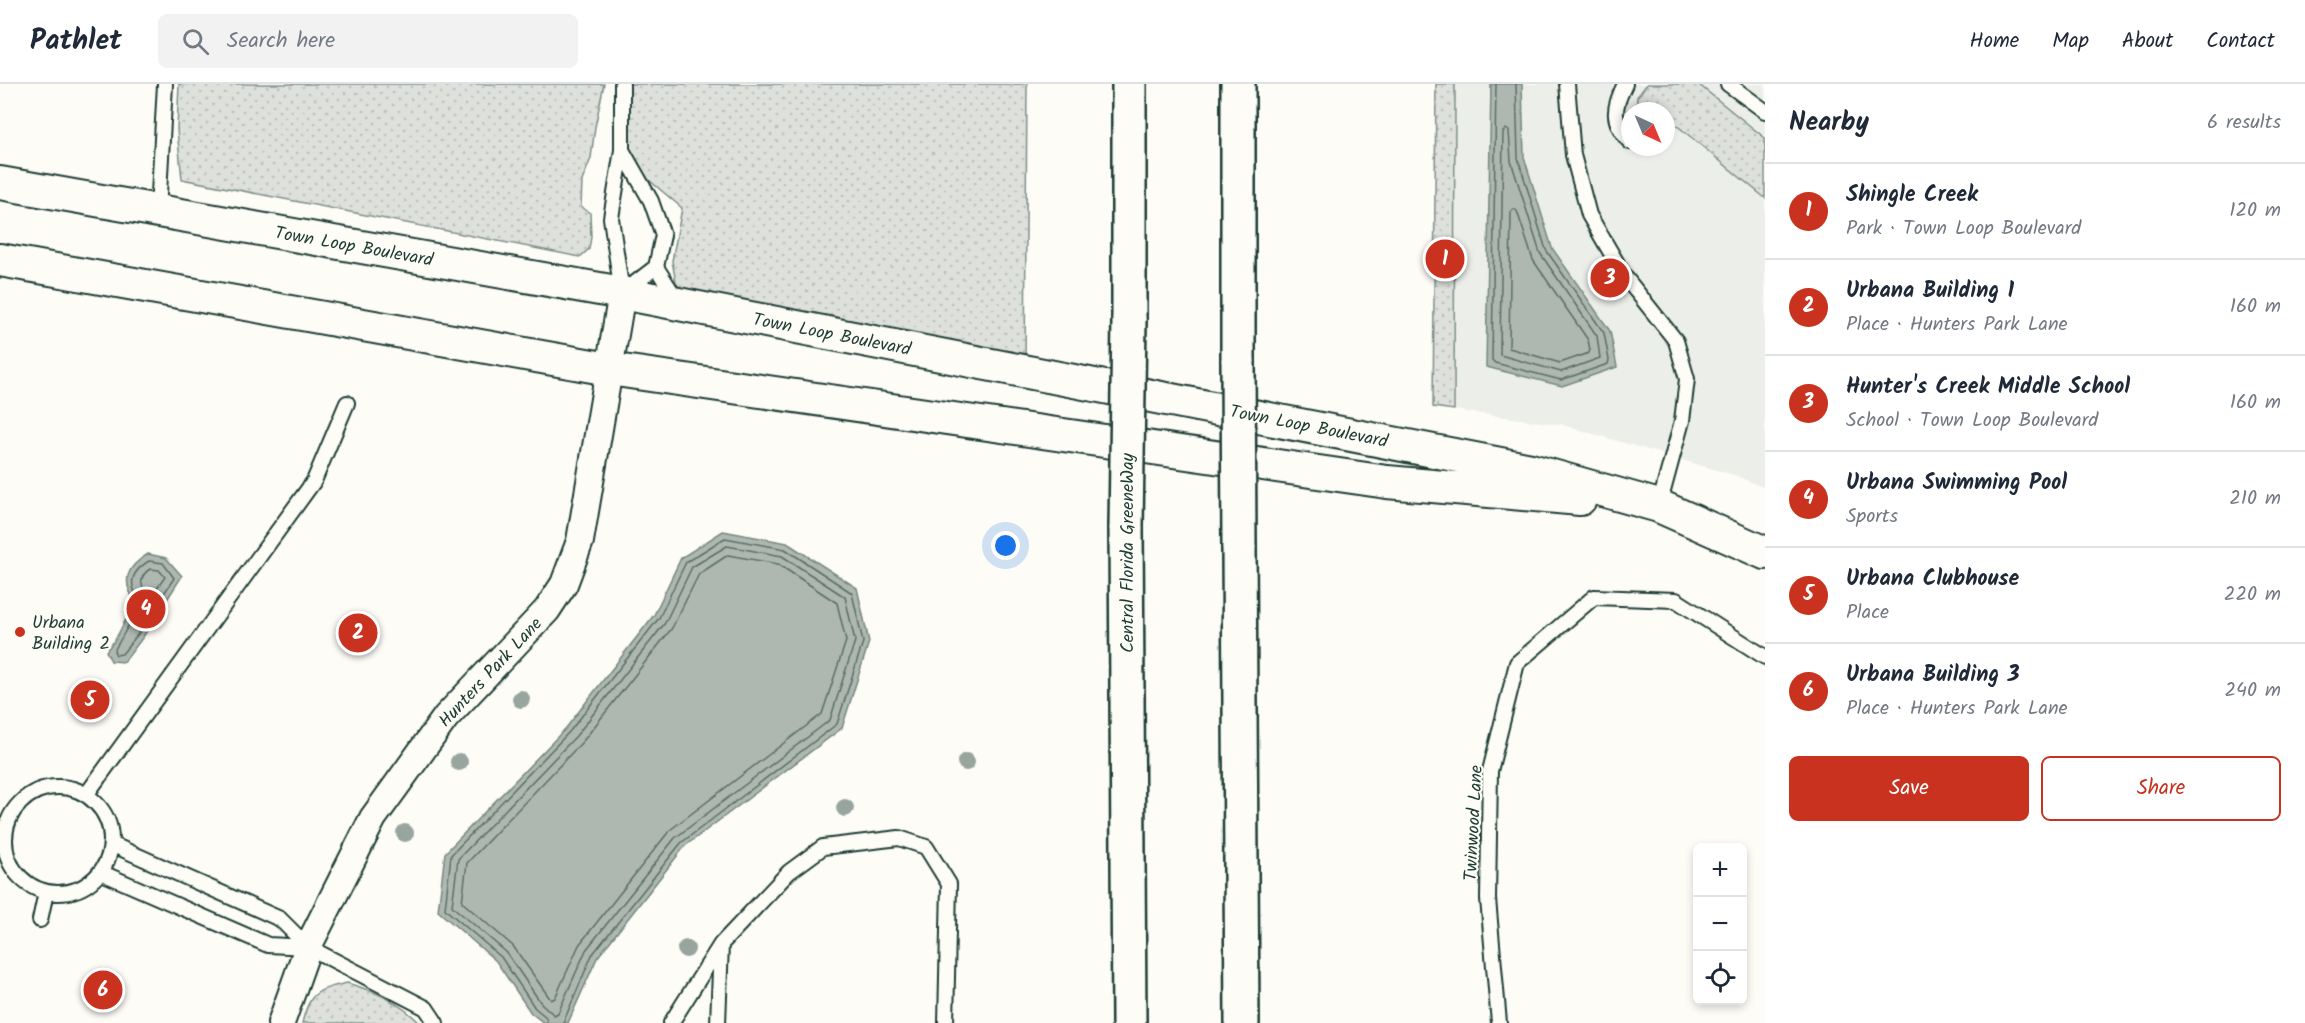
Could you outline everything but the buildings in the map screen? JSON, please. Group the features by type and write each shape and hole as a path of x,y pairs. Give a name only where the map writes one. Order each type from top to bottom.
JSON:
{"highway":[{"name":"Central Florida GreeneWay","path":"1128,1023 1126,527 1129,84"},
{"path":"1238,84 1242,1023"}],"street":[{"name":"Town Loop Boulevard","path":"0,183 622,293 1531,470 1659,506 1765,553"},
{"name":"Town Loop Boulevard","path":"0,260 609,369 1387,482 1659,506"},
{"name":"Hunters Park Lane","path":"281,1023 308,947 373,818 446,717 547,610 564,584 580,540 622,293"}],"lane":[{"path":"158,212 165,84"},
{"path":"622,84 622,150 611,218 622,293 656,267 663,235 651,201 622,150"},
{"path":"1567,84 1573,155 1589,215 1625,277 1676,341 1687,379 1682,421 1659,506"},
{"path":"1621,131 1616,118 1618,99 1625,84"},
{"path":"1728,84 1765,111"},
{"path":"656,267 680,304"},
{"path":"86,795 314,481 347,403"},
{"name":"Twinwood Lane","path":"1499,1023 1488,899 1490,771 1517,663 1594,597 1676,600 1765,657"},
{"path":"67,787 86,795 100,807 109,827 111,843 108,858 100,872 86,885 69,892 46,892 27,884 13,870 4,848 3,826 13,810 26,797 44,788 67,787"},
{"path":"671,1023 721,944 789,872 823,847 899,838 926,847 949,884 946,1023"},
{"path":"111,843 280,919 308,947 426,1008 436,1023"},
{"path":"100,872 268,945 308,947"},
{"path":"40,920 46,892"},
{"path":"718,1023 721,944"}],"shaded area":[{"path":"179,84 604,84 591,158 582,181 581,207 590,213 589,249 580,257 182,179 177,130"},
{"path":"628,84 1027,84 1025,371 680,304 672,261 682,208 643,175 622,150"},
{"path":"1436,84 1455,84 1454,410 1433,407"},
{"path":"1455,84 1765,84 1765,488 1737,476 1563,425 1454,410"},
{"path":"1647,84 1698,84 1765,138 1765,198 1675,124 1675,102 1637,102 1637,97"},
{"path":"347,983 386,998 404,1009 420,1023 302,1023 308,1005 316,994"}],"water":[{"path":"1491,84 1522,84 1524,157 1552,248 1610,331 1617,367 1562,386 1486,367"},
{"path":"723,531 787,543 857,588 869,642 842,728 685,846 597,958 568,1023 544,1023 531,1013 496,961 438,911 445,853 566,728 654,615 681,558"},
{"path":"148,554 166,558 182,576 124,662 111,661 106,651 115,640 135,602 128,587 128,575 135,564"}],"place":[{"name":"Shingle Creek","path":"1445,259"},
{"name":"Hunter's Creek Middle School","path":"1610,278"},
{"name":"Urbana Swimming Pool","path":"146,609"},
{"name":"Urbana Building 2","path":"20,632"},
{"name":"Urbana Building 1","path":"358,633"},
{"name":"Urbana Clubhouse","path":"90,700"},
{"name":"Urbana Building 3","path":"103,990"}]}
